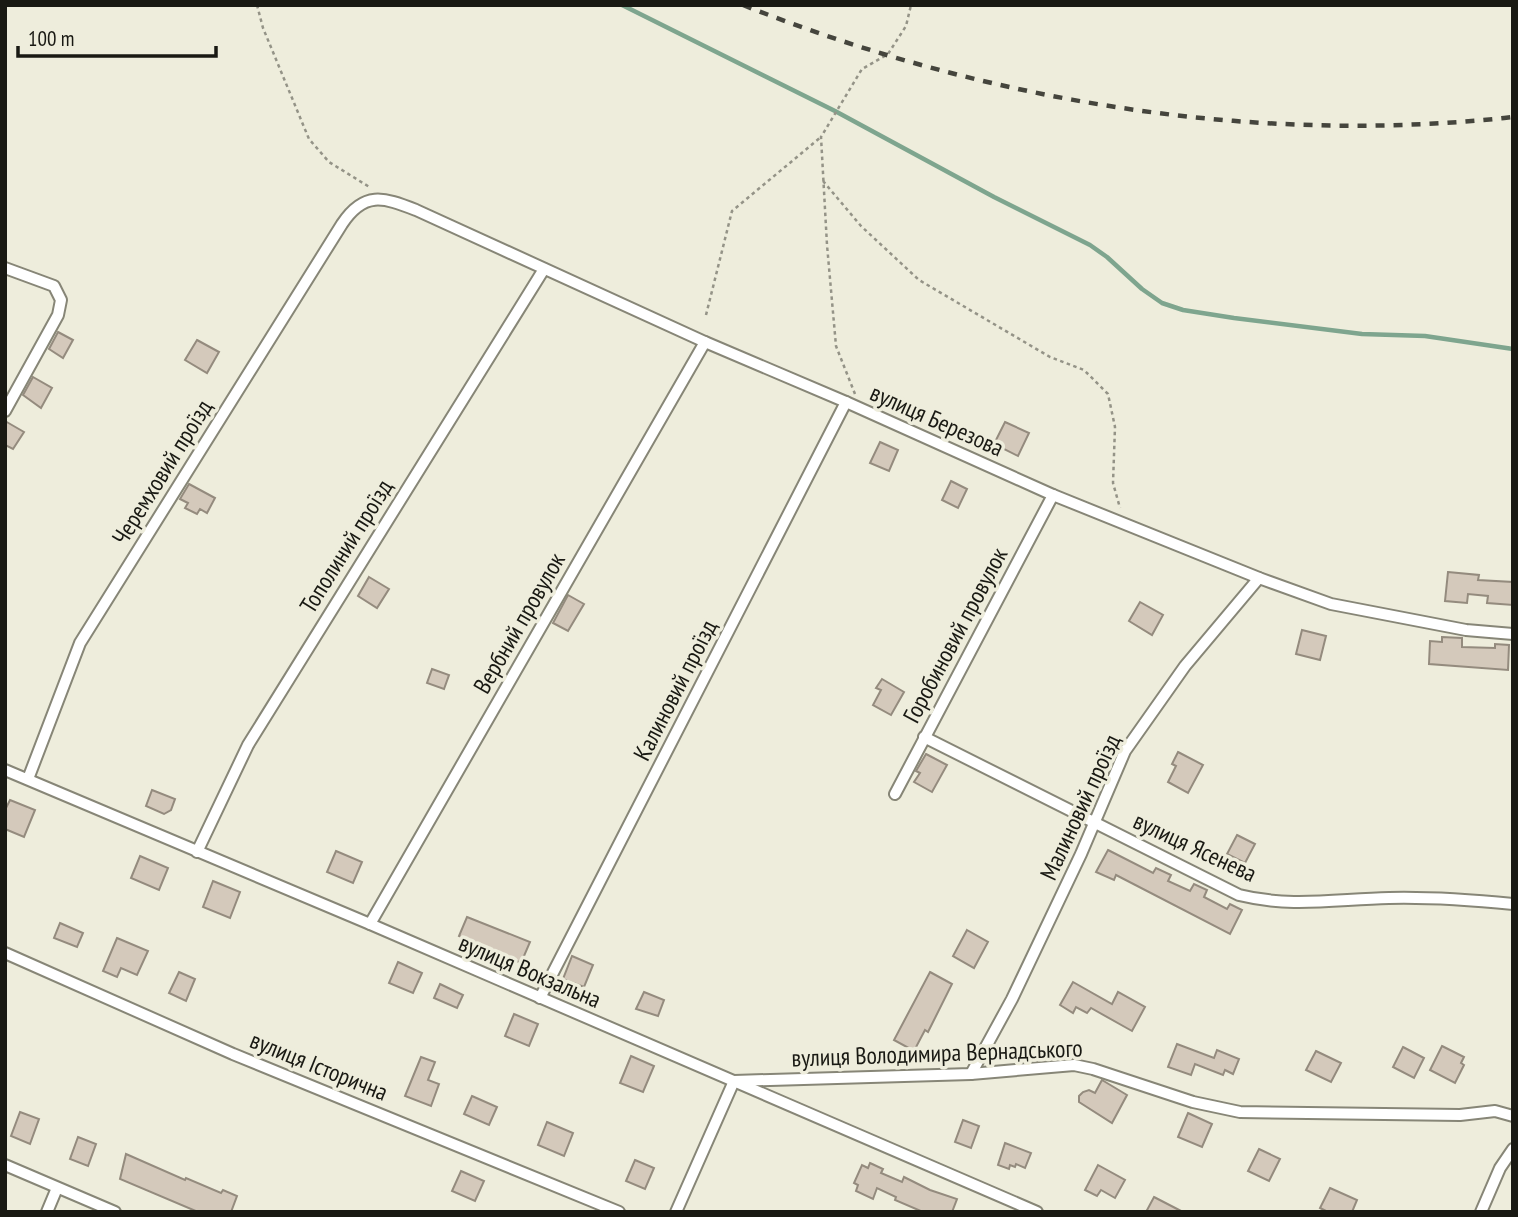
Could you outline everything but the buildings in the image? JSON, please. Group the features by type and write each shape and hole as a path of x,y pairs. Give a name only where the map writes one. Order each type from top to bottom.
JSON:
{"street":[{"name":"вулиця Березова","path":"361,203 375,198 392,200 705,342 1053,495 1259,578 1331,604 1466,630 1513,634"},
{"name":"Черемховий проїзд","path":"28,779 80,643 342,224 350,212 361,203"},
{"path":"5,268 54,286 61,300 58,315 5,411"},
{"name":"Тополиний проїзд","path":"197,852 248,745 544,269"},
{"name":"Вербний провулок","path":"370,924 705,342"},
{"name":"Калиновий проїзд","path":"540,998 846,402"},
{"name":"Горобиновий провулок","path":"895,794 1053,495"},
{"name":"Малиновий проїзд","path":"971,1074 1012,999 1095,822 1125,751 1185,666 1259,578"},
{"name":"вулиця Ясенева","path":"924,737 1218,886 1258,900 1330,903 1388,898 1466,899 1513,904"},
{"name":"вулиця Вокзальна","path":"5,770 370,924 1037,1212"},
{"name":"вулиця Історична","path":"5,953 233,1054 619,1212"},
{"name":"вулиця Володимира Вернадського","path":"734,1080 971,1074 1074,1065 1193,1102 1240,1112 1460,1115 1495,1111 1513,1116"},
{"path":"676,1212 734,1080"},
{"path":"1481,1212 1500,1168 1513,1149"},
{"path":"5,1165 114,1212"},
{"path":"47,1212 57,1188"}],"path":[{"path":"257,5 263,28 309,139 329,162 373,189"},
{"path":"705,315 732,211 821,137 862,69 888,54 906,26 911,5"},
{"path":"821,137 836,346 861,410"},
{"path":"823,181 861,226 919,280 1050,357 1084,370 1108,394 1115,426 1113,483 1124,524"}],"waterway":[{"path":"622,5 835,111 994,197 1090,245 1162,303 1183,310 1234,318 1362,334 1425,336 1513,349"}],"railway":[{"path":"743,5 835,39 929,67 1024,90 1121,108 1219,120 1317,125 1415,124 1513,117"}]}
